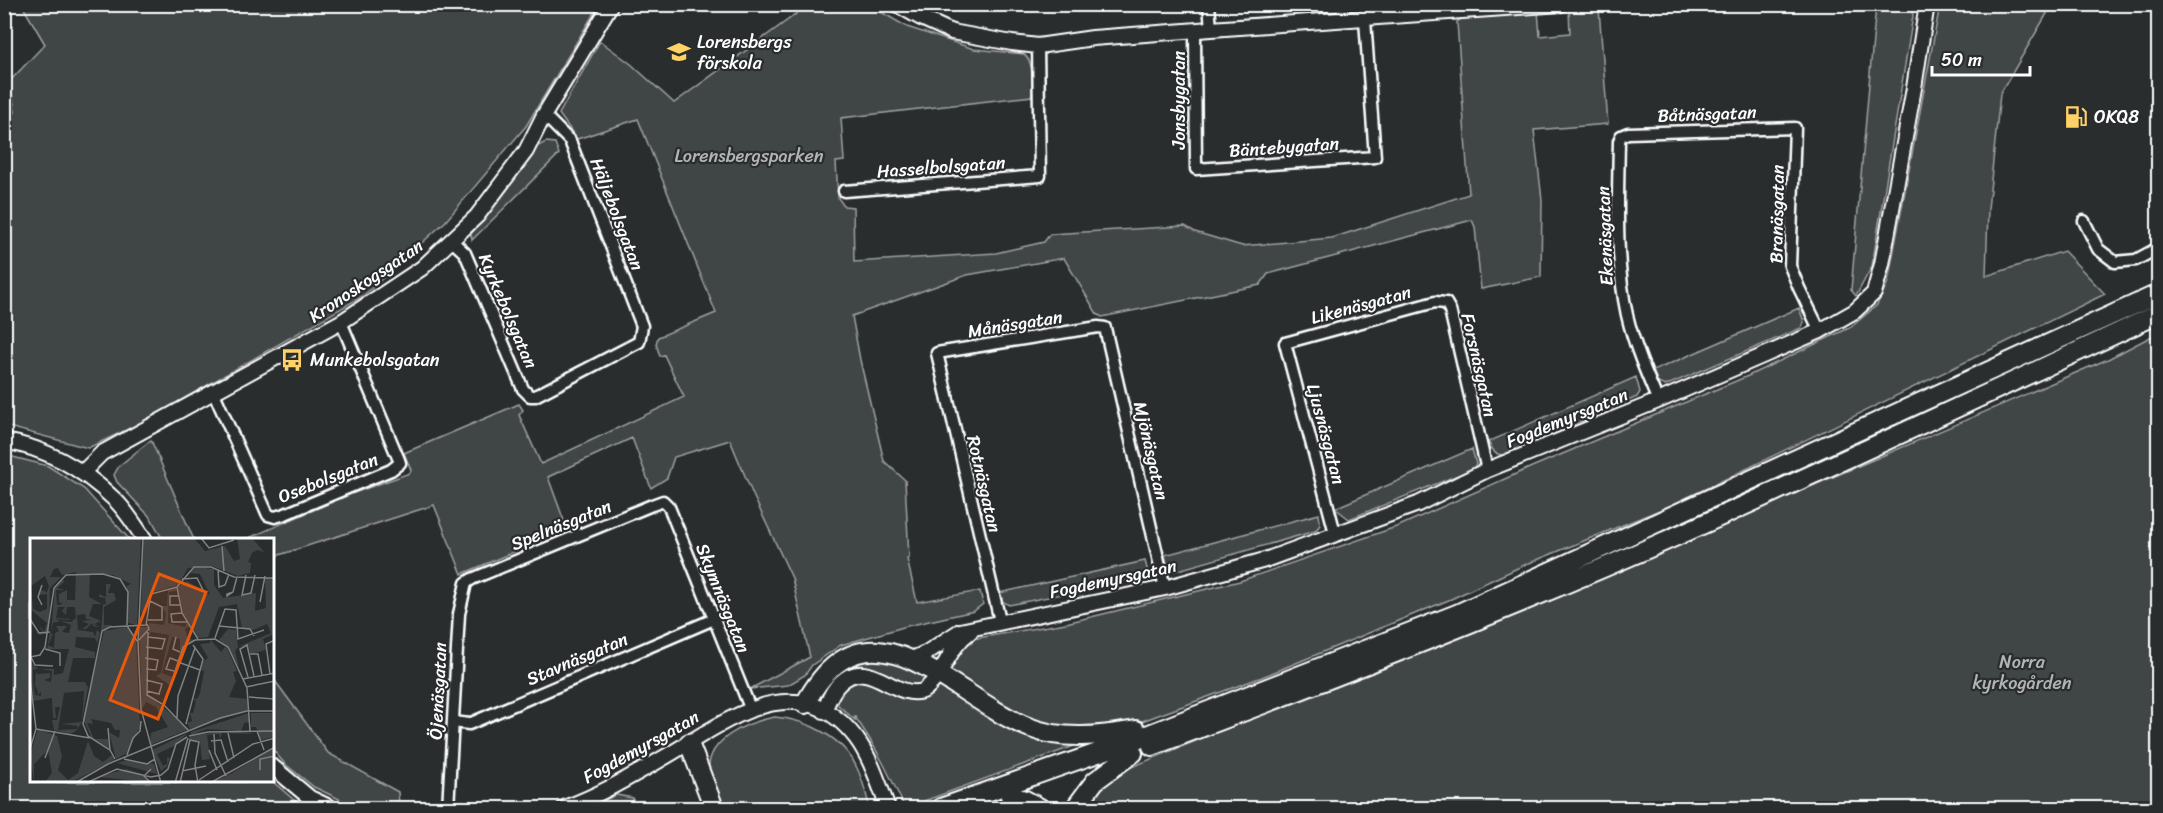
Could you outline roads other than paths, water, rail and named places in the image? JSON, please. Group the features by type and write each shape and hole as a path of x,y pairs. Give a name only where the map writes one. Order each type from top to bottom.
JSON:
{"main road":[{"path":"941,808 1007,787 1177,723 1467,609 2158,294"},
{"path":"972,808 1133,753 1343,674 1687,532 2158,314"},
{"path":"805,704 825,673 839,661 868,651 886,651 912,659 995,710 1042,732 1085,736 1114,734 1177,723"},
{"path":"688,743 702,773 714,808"},
{"path":"1075,808 1095,781 1133,753"},
{"path":"1010,796 1025,800 1040,808"}],"street":[{"name":"Kronoskogsgatan","path":"82,473 102,453 341,322 422,268 477,216 526,151 544,115 611,4"},
{"path":"896,4 919,18 952,32 1038,46 1093,38 1561,4"},
{"path":"1209,4 1211,29"},
{"name":"Fogdemyrsgatan","path":"912,659 926,653 950,636 979,626 1165,588 1264,560 1418,504 1487,470 1658,401 1820,331 1855,311 1874,293 1882,264 1927,4"},
{"name":"Bäntebygatan","path":"1196,169 1375,157 1365,20"},
{"name":"Jonsbygatan","path":"1195,30 1196,169"},
{"name":"Hasselbolsgatan","path":"844,191 1040,176 1038,46"},
{"name":"Häljebolsgatan","path":"530,396 535,396 639,342 642,335 642,326 570,141 544,115"},
{"name":"Branäsgatan","path":"1795,128 1790,266 1820,331"},
{"name":"Båtnäsgatan","path":"1622,136 1628,133 1795,128"},
{"name":"Ekenäsgatan","path":"1622,136 1619,141 1620,272 1627,315 1640,359 1658,401"},
{"path":"2084,221 2098,249 2115,262 2136,260 2158,248"},
{"name":"Kyrkebolsgatan","path":"452,241 465,253 523,389 530,396"},
{"name":"Likenäsgatan","path":"1285,343 1435,302 1446,303"},
{"name":"Forsnäsgatan","path":"1446,303 1487,470"},
{"name":"Osebolsgatan","path":"214,393 268,515 275,518 391,470 400,463 341,322"},
{"name":"Månäsgatan","path":"937,353 1098,327"},
{"name":"Mjönäsgatan","path":"1098,327 1105,328 1109,339 1165,588"},
{"name":"Ljusnäsgatan","path":"1285,343 1335,533"},
{"name":"Rotnäsgatan","path":"937,353 999,621"},
{"path":"4,441 23,444 54,456 82,473 116,500 144,538"},
{"name":"Spelnäsgatan","path":"472,579 663,501"},
{"name":"Skymnäsgatan","path":"663,501 669,507 750,708"},
{"name":"Öjenäsgatan","path":"448,808 459,614 466,583 472,579"},
{"name":"Stavnäsgatan","path":"453,722 469,724 714,619"},
{"name":"Fogdemyrsgatan","path":"824,711 840,682 856,674 875,675 900,690 917,693 928,688 953,647 962,637 979,626"},
{"name":"Fogdemyrsgatan","path":"564,808 628,779 731,717 750,708 773,703 805,704 824,711 846,727 863,749 888,808"},
{"path":"274,768 310,798 331,808"}],"place":[{"name":"Lorensbergs förskola","path":"679,52"},
{"name":"OKQ8","path":"2076,117"},
{"name":"Munkebolsgatan","path":"292,360"}],"park label":[{"name":"Lorensbergsparken","path":"749,156"},
{"name":"Norra kyrkogården","path":"2022,672"}]}
